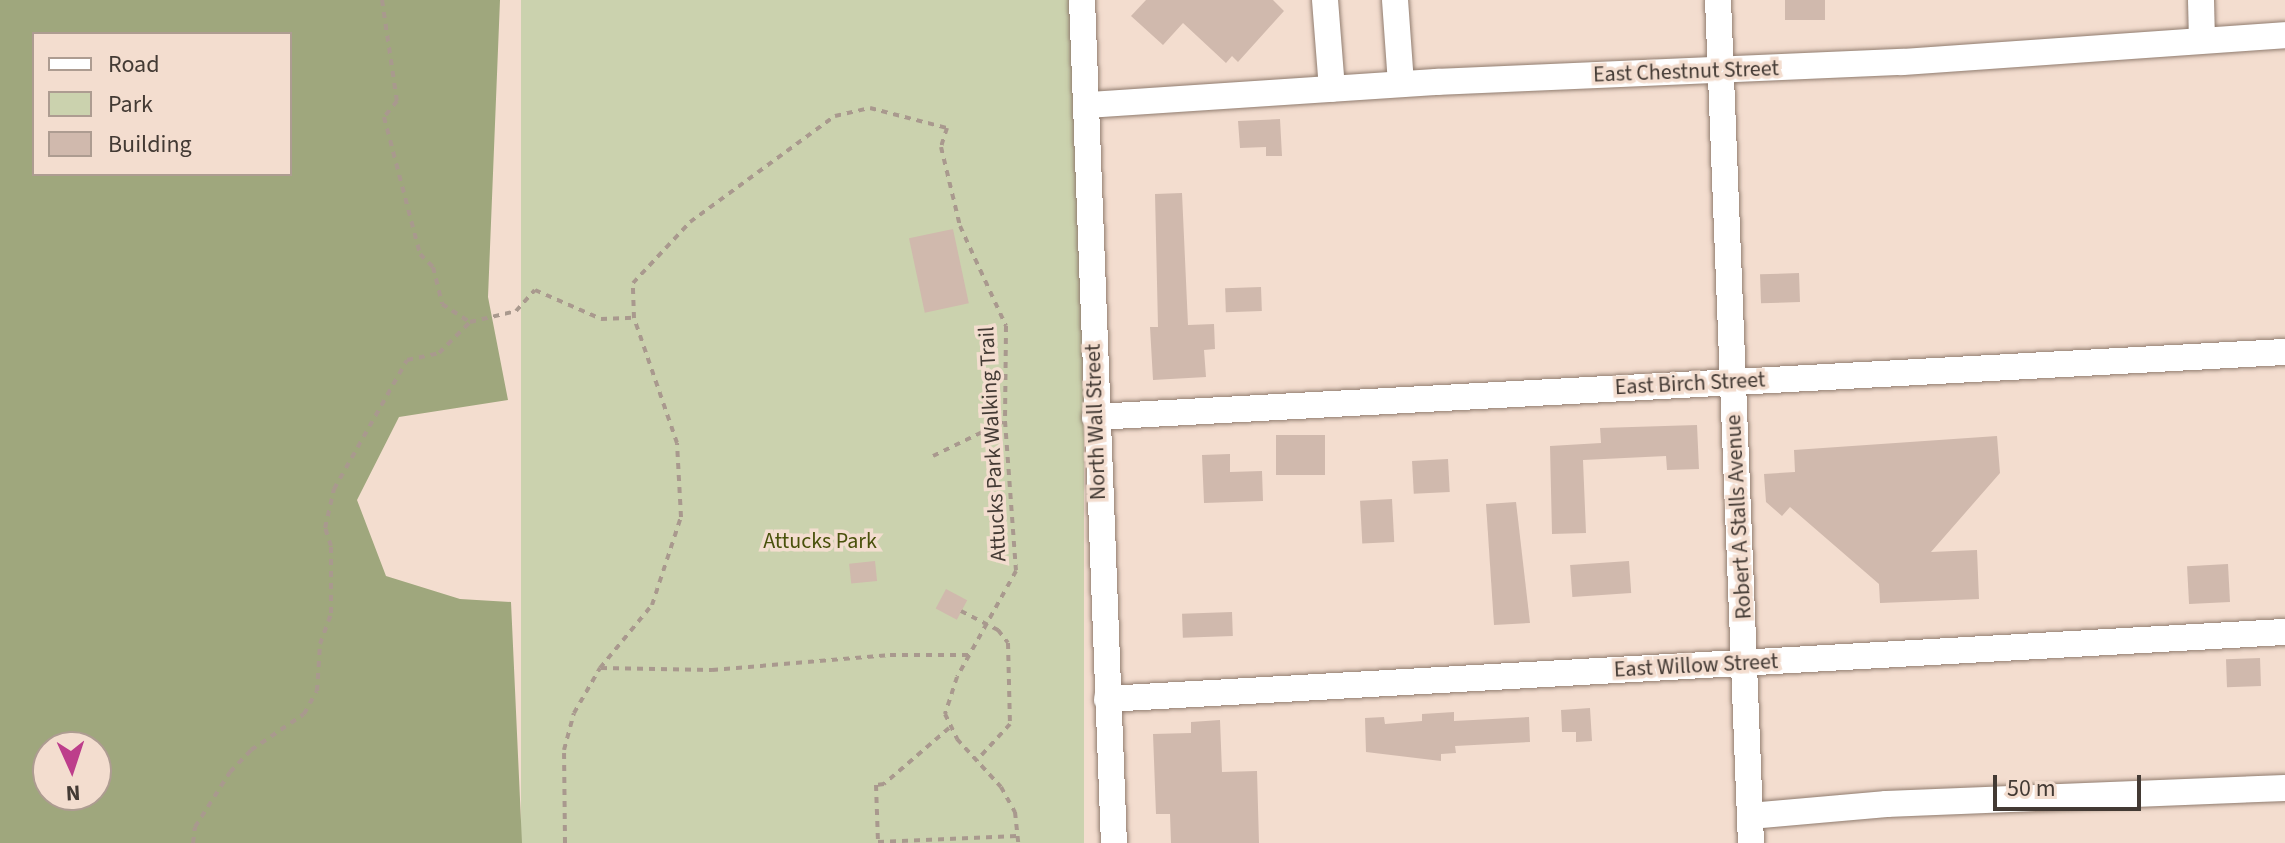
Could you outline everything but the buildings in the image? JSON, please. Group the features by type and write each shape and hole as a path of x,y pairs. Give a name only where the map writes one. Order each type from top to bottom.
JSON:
{"street":[{"name":"North Wall Street","path":"1082,0 1088,105 1095,417 1114,843"},
{"path":"1325,0 1332,89"},
{"path":"1395,0 1401,84"},
{"name":"Robert A Stalls Avenue","path":"1718,0 1751,843"},
{"path":"2201,0 2202,40"},
{"name":"East Chestnut Street","path":"1088,105 1401,84 1719,71 2285,35"},
{"name":"East Birch Street","path":"1095,417 2285,352"},
{"name":"East Willow Street","path":"1107,699 2285,632"},
{"path":"1750,816 1886,804 2285,788"}],"path":[{"path":"382,0 397,101 384,117 420,254 433,267 442,304 470,322"},
{"name":"Attucks Park Walking Trail","path":"565,843 567,733 600,668 652,605 681,517 677,443 634,318 633,283 690,222 835,116 870,108 947,128 941,147 960,226 1006,326 1005,421 1016,571 947,701 949,728"},
{"path":"193,843 195,827 230,772 251,750 304,714 317,691 320,644 331,613 331,546 325,528 334,489 360,436 407,360 439,353 470,322 502,317 516,311 535,290 564,306 601,319 634,318"},
{"path":"933,456 1005,421"},
{"path":"961,611 989,625 1008,643 1012,714 1007,732 977,760"},
{"path":"600,668 651,672 890,655 970,655"},
{"path":"1017,836 878,842 876,785 884,784 949,728 1015,812 1018,843"}],"green space":[{"path":"0,0 500,0 488,297 508,400 399,417 357,500 386,576 460,599 511,602 522,843 0,843"},
{"name":"Attucks Park","path":"521,0 1084,0 1084,843 521,843"}]}
